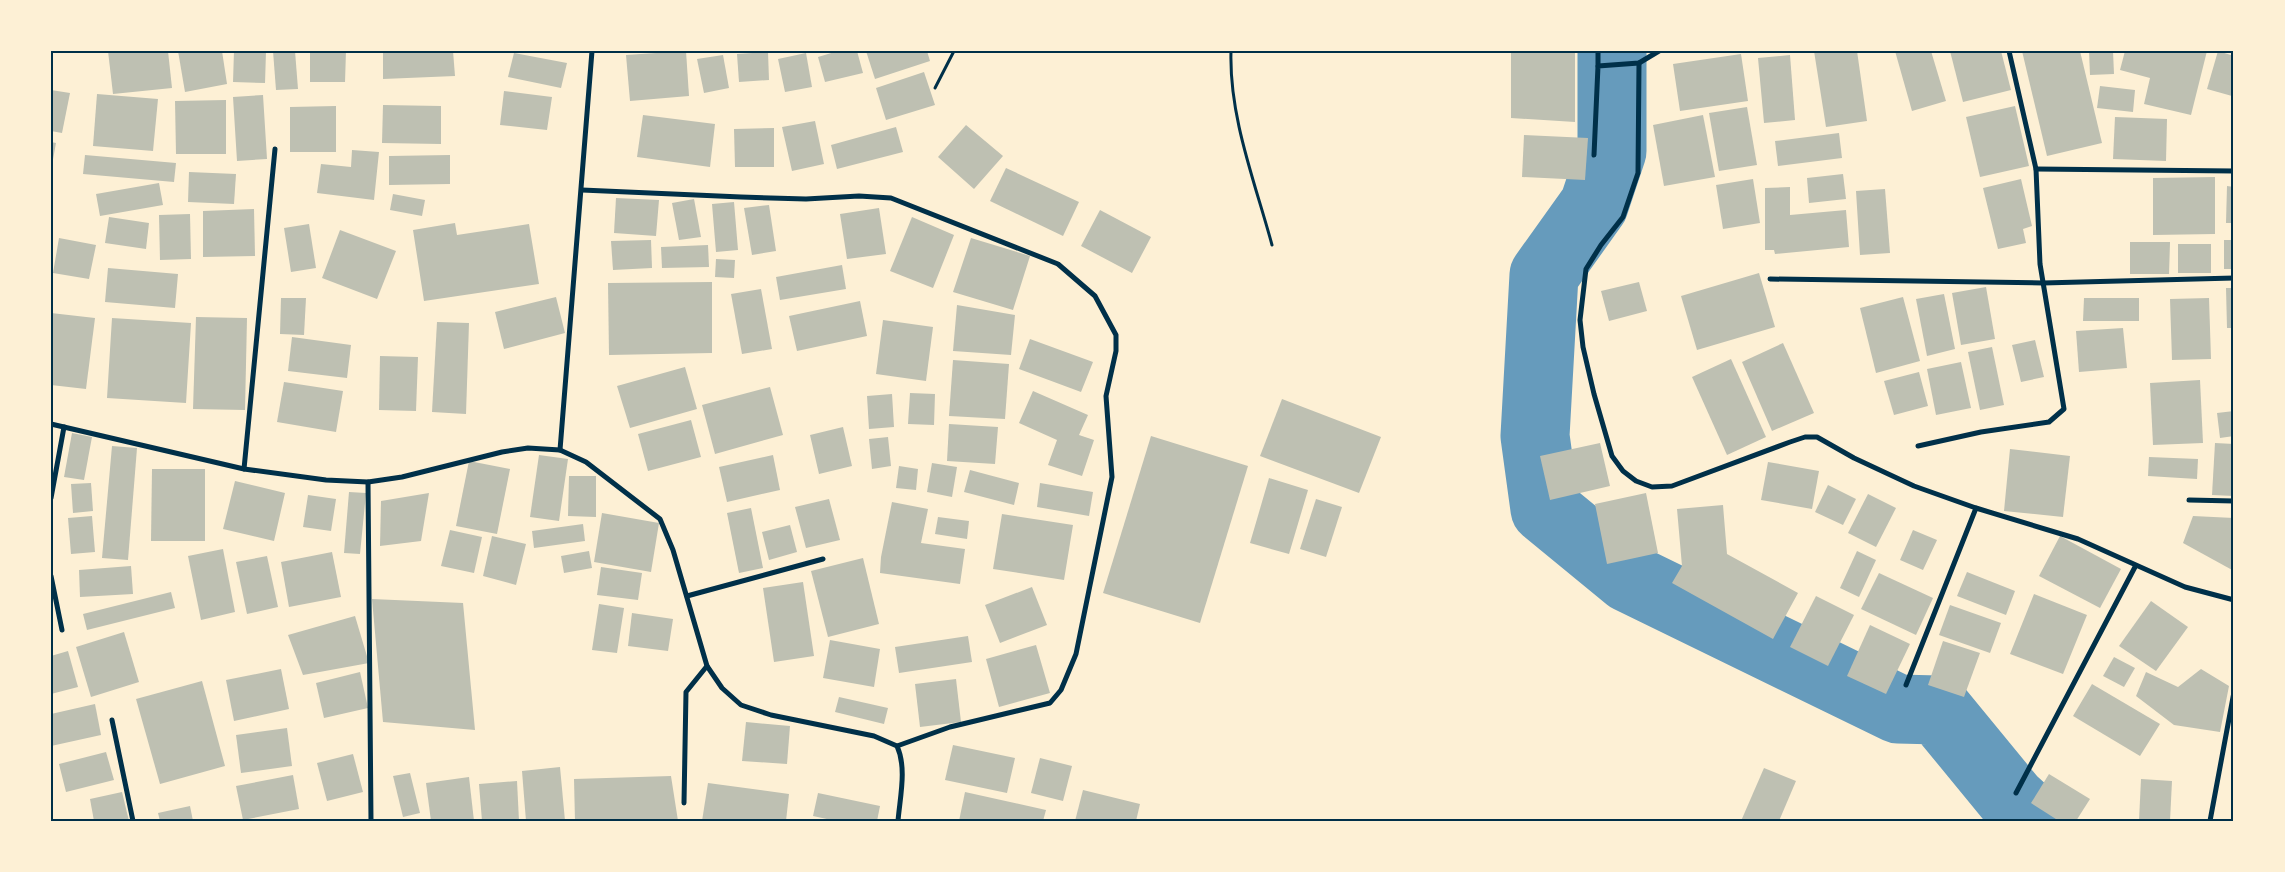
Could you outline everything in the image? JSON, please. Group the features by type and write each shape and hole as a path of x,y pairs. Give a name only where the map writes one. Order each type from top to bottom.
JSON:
{"street":[{"path":"560,450 592,51"},
{"path":"1594,155 1601,66 1598,51"},
{"path":"1601,66 1639,63 1659,51"},
{"path":"1918,446 1981,432 2050,422 2064,410 2043,283 2036,169 2009,51"},
{"path":"1639,63 1638,173 1624,217 1586,269 1580,320 1583,347 1602,428 1612,456 1623,471 1636,481 1652,487 1672,486 1790,442 1805,437 1817,437 1854,458 1914,486 1976,508 2078,539 2185,587 2234,600"},
{"path":"244,469 275,149"},
{"path":"2036,169 2234,171"},
{"path":"582,190 750,198 859,196 891,198 1058,264 1095,296 1109,319 1116,335 1116,351 1106,396 1112,477 1076,654 1061,690 1050,703 950,727 897,746"},
{"path":"1770,279 2043,283 2234,278"},
{"path":"51,424 244,469 326,480 368,482 402,477 502,452 528,448 560,450 586,462 660,519 673,550 688,596 707,666 722,688 741,705 770,715 874,736 897,746 901,754 902,769 898,821"},
{"path":"51,498 64,426"},
{"path":"368,482 371,821"},
{"path":"2189,500 2234,501"},
{"path":"1906,685 1976,508"},
{"path":"688,596 823,559"},
{"path":"2016,793 2135,566"},
{"path":"51,576 62,630"},
{"path":"684,803 686,692 707,666"},
{"path":"2210,821 2234,692"},
{"path":"112,720 133,821"}],"path":[{"path":"935,88 954,51"},
{"path":"1231,51 1230,80 1233,107 1272,245"}],"building":[{"path":"108,51 168,51 172,88 113,94"},
{"path":"178,51 222,51 227,84 185,92"},
{"path":"234,51 266,51 265,83 233,82"},
{"path":"273,51 295,51 298,89 276,90"},
{"path":"310,51 346,51 345,82 310,82"},
{"path":"383,51 453,51 455,76 383,79"},
{"path":"686,51 689,96 630,101 626,55"},
{"path":"838,51 857,51 863,73 825,82 818,57"},
{"path":"866,51 927,51 930,61 875,79"},
{"path":"1511,51 1575,51 1575,122 1511,118"},
{"path":"1814,51 1857,51 1867,121 1826,127"},
{"path":"1895,51 1931,51 1946,101 1912,111"},
{"path":"1950,51 2001,51 2011,90 1963,102"},
{"path":"2022,51 2080,51 2102,143 2047,156"},
{"path":"2089,51 2113,51 2114,74 2090,75"},
{"path":"2125,51 2207,51 2191,115 2144,104 2150,78 2120,70"},
{"path":"2218,51 2234,56 2232,96 2207,89"},
{"path":"768,52 769,80 739,82 737,54"},
{"path":"514,53 567,63 561,88 508,77"},
{"path":"806,53 812,87 785,92 778,59"},
{"path":"1741,54 1748,101 1680,111 1673,64"},
{"path":"723,55 729,88 704,93 697,59"},
{"path":"1790,55 1795,120 1764,123 1758,58"},
{"path":"924,72 935,105 886,120 876,88"},
{"path":"2100,86 2135,90 2133,112 2097,108"},
{"path":"51,90 70,93 62,133 51,131"},
{"path":"504,91 552,97 547,130 500,125"},
{"path":"97,94 158,99 153,151 93,146"},
{"path":"263,95 267,159 237,161 233,97"},
{"path":"226,100 226,154 176,154 175,101"},
{"path":"383,105 441,106 441,144 382,143"},
{"path":"336,106 336,152 290,152 290,107"},
{"path":"2015,106 2029,166 1980,177 1966,117"},
{"path":"1747,107 1757,165 1719,171 1709,113"},
{"path":"643,115 715,124 710,167 637,157"},
{"path":"1703,115 1715,177 1664,186 1653,125"},
{"path":"2115,117 2167,119 2166,161 2113,159"},
{"path":"815,121 824,164 792,171 782,127"},
{"path":"966,125 1003,156 974,189 938,157"},
{"path":"896,127 903,152 837,169 831,145"},
{"path":"774,128 774,167 735,167 734,129"},
{"path":"1839,133 1842,158 1778,166 1775,141"},
{"path":"1524,135 1588,138 1585,180 1522,177"},
{"path":"51,142 56,143 52,165 51,164"},
{"path":"352,150 379,152 374,200 317,193 321,164 351,167"},
{"path":"85,155 176,163 174,182 83,174"},
{"path":"450,155 450,184 389,185 389,156"},
{"path":"1006,168 1079,202 1063,236 990,201"},
{"path":"189,172 236,174 234,204 188,202"},
{"path":"1843,174 1846,199 1809,203 1807,178"},
{"path":"2215,177 2215,234 2153,235 2153,178"},
{"path":"1753,179 1760,223 1723,229 1716,185"},
{"path":"2021,179 2032,226 2023,229 2026,243 1998,249 1983,188"},
{"path":"159,183 163,205 100,216 96,194"},
{"path":"2227,186 2234,187 2234,223 2226,223"},
{"path":"1790,187 1790,215 1846,210 1849,247 1775,254 1774,250 1765,250 1765,188"},
{"path":"1885,189 1890,253 1860,255 1856,191"},
{"path":"393,194 425,200 422,216 390,210"},
{"path":"616,198 659,200 656,236 614,233"},
{"path":"694,199 701,237 679,240 672,203"},
{"path":"734,202 738,250 716,252 712,204"},
{"path":"769,205 776,251 752,255 744,208"},
{"path":"879,208 886,254 847,259 840,214"},
{"path":"254,209 255,256 203,257 203,211"},
{"path":"1100,210 1151,237 1132,273 1081,246"},
{"path":"190,214 191,259 160,260 159,215"},
{"path":"109,217 149,223 146,249 105,243"},
{"path":"912,217 954,235 933,288 890,271"},
{"path":"455,223 457,235 529,224 539,284 424,301 413,230"},
{"path":"309,224 316,268 291,272 284,228"},
{"path":"340,230 396,251 377,299 322,278"},
{"path":"59,238 96,245 89,279 53,273"},
{"path":"971,238 1030,256 1013,310 953,292"},
{"path":"651,240 652,268 613,270 611,241"},
{"path":"2224,240 2234,240 2234,269 2224,269"},
{"path":"2130,242 2170,242 2169,274 2130,274"},
{"path":"2178,244 2211,244 2211,273 2178,273"},
{"path":"708,245 709,267 662,268 661,247"},
{"path":"716,259 735,260 734,278 715,277"},
{"path":"842,265 846,289 780,300 776,277"},
{"path":"108,268 178,274 175,308 105,302"},
{"path":"1759,273 1775,327 1697,350 1681,296"},
{"path":"712,282 712,353 609,355 608,283"},
{"path":"1639,282 1647,311 1609,321 1601,291"},
{"path":"1986,287 1995,339 1961,345 1952,293"},
{"path":"2226,288 2234,288 2234,328 2227,328"},
{"path":"761,289 772,349 742,354 731,294"},
{"path":"1944,294 1955,349 1927,356 1916,299"},
{"path":"556,297 565,333 504,349 495,312"},
{"path":"1903,297 1920,361 1876,373 1860,308"},
{"path":"281,298 306,298 304,335 280,334"},
{"path":"2084,298 2139,298 2139,321 2083,321"},
{"path":"2209,298 2211,359 2172,360 2170,299"},
{"path":"860,301 867,336 797,351 789,316"},
{"path":"957,305 1015,315 1011,355 953,351"},
{"path":"51,313 95,318 86,389 51,385"},
{"path":"196,317 247,318 245,410 193,409"},
{"path":"112,318 191,323 186,403 107,398"},
{"path":"883,320 933,327 926,381 876,374"},
{"path":"437,322 469,323 466,414 432,412"},
{"path":"2123,328 2127,368 2079,372 2076,331"},
{"path":"292,337 351,345 347,378 288,371"},
{"path":"1030,339 1093,362 1081,392 1019,369"},
{"path":"2035,340 2044,377 2021,382 2012,345"},
{"path":"1783,343 1814,413 1772,431 1742,362"},
{"path":"1992,347 2004,405 1980,410 1968,352"},
{"path":"380,356 418,357 416,411 379,410"},
{"path":"1731,359 1766,437 1727,455 1692,377"},
{"path":"953,360 1009,364 1005,419 949,416"},
{"path":"1961,362 1971,408 1936,415 1927,369"},
{"path":"685,367 697,409 630,428 617,386"},
{"path":"1919,372 1928,406 1894,415 1884,381"},
{"path":"2200,380 2203,443 2153,445 2150,383"},
{"path":"284,382 343,391 336,432 277,422"},
{"path":"770,387 783,435 715,454 702,405"},
{"path":"1033,391 1088,415 1079,435 1094,440 1082,476 1048,465 1057,440 1019,423"},
{"path":"910,393 935,394 934,425 908,424"},
{"path":"892,394 894,427 869,429 867,396"},
{"path":"1282,399 1381,437 1359,493 1260,456"},
{"path":"2234,411 2234,436 2220,438 2217,413"},
{"path":"691,420 701,457 648,471 638,434"},
{"path":"949,424 998,427 995,464 947,461"},
{"path":"843,427 852,466 819,474 810,435"},
{"path":"72,433 92,437 84,480 64,477"},
{"path":"1151,436 1248,466 1200,623 1103,593"},
{"path":"888,437 891,466 872,469 869,439"},
{"path":"1600,443 1610,486 1550,500 1540,456"},
{"path":"2215,443 2234,444 2234,496 2212,495"},
{"path":"112,446 137,448 128,560 102,558"},
{"path":"2010,449 2070,456 2063,517 2004,511"},
{"path":"539,455 568,459 559,521 530,517"},
{"path":"773,455 780,490 727,502 719,467"},
{"path":"2149,457 2198,459 2197,479 2148,476"},
{"path":"469,461 510,469 497,534 456,526"},
{"path":"1768,462 1819,471 1812,509 1761,500"},
{"path":"932,463 957,467 952,497 927,492"},
{"path":"899,466 918,469 916,490 896,488"},
{"path":"152,469 205,469 205,541 151,541"},
{"path":"970,470 1019,483 1014,505 964,492"},
{"path":"569,476 596,476 596,517 568,516"},
{"path":"1269,478 1308,490 1289,554 1250,543"},
{"path":"235,481 285,493 274,541 223,529"},
{"path":"91,483 93,511 73,513 71,484"},
{"path":"1040,483 1093,492 1089,516 1037,507"},
{"path":"1828,485 1856,499 1843,525 1815,512"},
{"path":"349,492 366,493 360,554 344,553"},
{"path":"429,493 421,541 380,546 381,501"},
{"path":"1646,493 1658,553 1607,564 1595,504"},
{"path":"1868,494 1896,508 1876,547 1848,533"},
{"path":"308,495 336,499 331,531 303,527"},
{"path":"829,499 840,540 806,548 795,507"},
{"path":"1316,499 1342,507 1326,557 1300,549"},
{"path":"892,502 928,509 921,543 965,549 960,584 880,573 881,557"},
{"path":"1723,505 1727,554 1798,593 1773,639 1672,583 1682,566 1677,509"},
{"path":"751,508 763,568 739,573 727,513"},
{"path":"602,513 659,523 651,572 594,562"},
{"path":"1002,514 1073,525 1064,580 993,569"},
{"path":"92,516 95,552 71,554 68,518"},
{"path":"2193,516 2234,518 2234,571 2183,543"},
{"path":"938,517 969,521 967,539 935,534"},
{"path":"583,524 585,541 534,548 532,531"},
{"path":"790,525 797,552 769,560 762,532"},
{"path":"450,530 482,537 474,573 441,566"},
{"path":"1913,530 1937,540 1923,570 1900,560"},
{"path":"492,536 526,544 516,585 483,576"},
{"path":"2060,536 2121,569 2100,608 2039,576"},
{"path":"223,549 235,612 201,620 188,556"},
{"path":"589,551 592,568 564,573 561,556"},
{"path":"1857,551 1876,560 1859,597 1840,588"},
{"path":"332,552 341,597 289,607 281,562"},
{"path":"267,556 278,607 247,614 236,562"},
{"path":"863,558 879,624 828,637 811,571"},
{"path":"131,566 133,594 80,597 79,570"},
{"path":"601,567 642,573 638,600 597,595"},
{"path":"1967,572 2015,591 2006,615 1957,596"},
{"path":"1879,573 1933,598 1916,635 1861,609"},
{"path":"803,582 814,656 774,662 763,588"},
{"path":"1032,587 1047,625 1000,643 985,605"},
{"path":"171,592 175,608 87,630 83,614"},
{"path":"2034,594 2087,615 2063,674 2010,654"},
{"path":"1816,596 1854,615 1828,666 1790,647"},
{"path":"372,599 463,603 475,730 383,722"},
{"path":"2151,601 2188,627 2156,671 2119,646"},
{"path":"599,604 624,608 617,653 592,650"},
{"path":"1950,605 2001,623 1990,653 1939,635"},
{"path":"632,613 673,619 668,651 628,646"},
{"path":"355,616 369,663 303,675 288,635"},
{"path":"1870,625 1910,644 1886,694 1847,676"},
{"path":"124,632 139,682 91,697 76,647"},
{"path":"968,636 972,662 899,673 895,647"},
{"path":"830,640 880,649 874,687 823,678"},
{"path":"1943,641 1980,653 1964,697 1928,685"},
{"path":"1036,645 1050,693 999,707 986,659"},
{"path":"68,651 78,687 51,694 51,656"},
{"path":"2114,657 2135,668 2124,687 2103,676"},
{"path":"281,669 289,709 234,721 226,680"},
{"path":"2201,669 2229,686 2220,732 2174,725 2136,696 2146,672 2178,687"},
{"path":"360,672 368,708 324,718 316,683"},
{"path":"956,679 961,722 920,727 915,684"},
{"path":"202,681 225,766 160,784 136,699"},
{"path":"2092,684 2160,724 2140,756 2073,716"},
{"path":"839,697 888,708 884,724 835,712"},
{"path":"95,704 101,735 51,746 51,714"},
{"path":"746,722 790,726 787,764 742,761"},
{"path":"287,728 292,766 241,773 236,735"},
{"path":"953,745 1015,758 1007,793 945,780"},
{"path":"106,752 114,780 66,792 59,764"},
{"path":"353,754 363,792 327,801 317,763"},
{"path":"1040,758 1072,766 1063,801 1031,793"},
{"path":"560,767 565,821 526,821 522,771"},
{"path":"1764,768 1796,781 1779,821 1741,821"},
{"path":"410,773 420,813 403,817 393,776"},
{"path":"2049,774 2090,799 2076,821 2059,821 2031,803"},
{"path":"293,775 299,809 243,820 236,786"},
{"path":"671,776 678,821 575,821 574,779"},
{"path":"469,777 474,821 431,821 426,783"},
{"path":"2141,779 2172,781 2170,821 2139,821"},
{"path":"517,781 519,821 482,821 479,784"},
{"path":"708,783 789,794 786,821 702,821"},
{"path":"1083,790 1140,804 1136,821 1075,821"},
{"path":"122,792 129,821 94,821 90,799"},
{"path":"965,792 1046,810 1043,821 959,821"},
{"path":"818,793 880,806 877,821 836,821 813,816"},
{"path":"190,806 193,821 160,821 158,813"}],"waterway":[{"path":"1612,51 1612,151 1594,205 1544,275 1535,436 1545,509 1629,578 1898,709 1938,710 2012,800 2035,821"}]}
